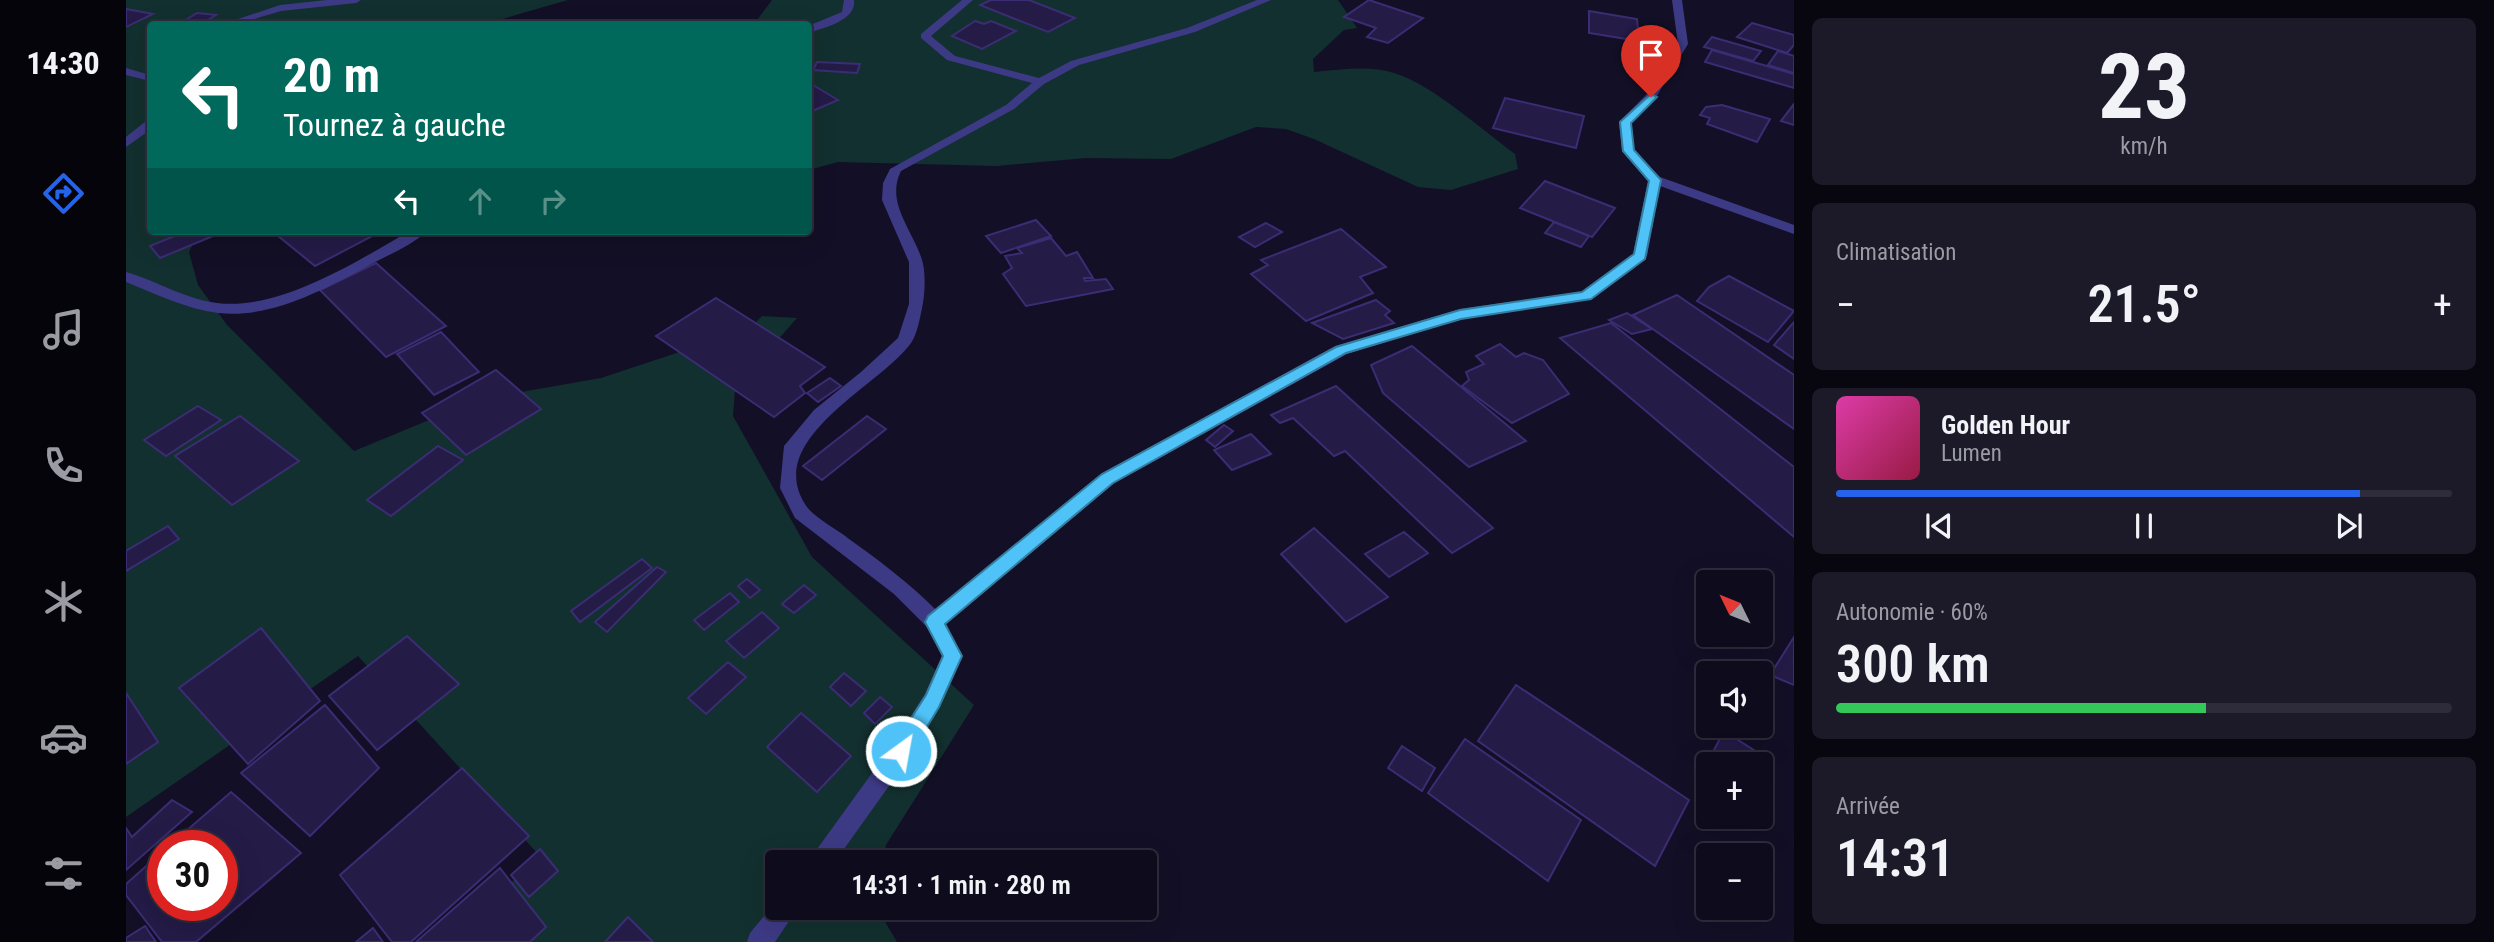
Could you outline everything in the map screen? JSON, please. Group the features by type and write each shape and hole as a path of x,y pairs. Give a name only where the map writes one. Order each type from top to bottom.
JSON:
{"street":[{"path":"238,21 280,8 356,0"},
{"path":"812,28 846,14 850,6 849,0"},
{"path":"968,0 925,36 951,58 1040,82"},
{"path":"829,850 901,751 932,701 952,656 934,622 901,588 801,513 789,488 790,451 820,414 867,376 905,340 916,303 916,262 889,200 889,183 896,169 1010,107 1040,82 1074,63 1202,26 1266,0"},
{"path":"1676,0 1683,44 1651,97 1625,122 1628,151 1655,180 1794,230"},
{"path":"126,71 147,77"},
{"path":"126,143 147,126"},
{"path":"934,622 1107,479 1341,350 1460,314 1586,296 1640,256 1655,180"},
{"path":"126,277 219,309 259,306 304,292 412,235"},
{"path":"760,942 777,920"}],"green space":[{"path":"126,0 568,0 495,21 147,21 147,235 197,235 189,252 198,285 227,325 354,451 480,399 601,378 749,329 762,316 797,318 735,389 733,416 812,557 974,705 885,850 765,850 765,920 884,920 897,942 456,942 538,854 358,656 126,817"},
{"path":"772,0 1338,0 1357,28 1344,30 1313,59 1314,72 1374,69 1409,79 1440,97 1515,154 1518,169 1451,190 1418,187 1314,139 1286,129 1256,127 1171,159 1086,158 997,166 838,162 812,169 812,21 756,21"}],"building":[{"path":"991,0 1029,0 1075,18 1048,32 980,5"},
{"path":"1369,0 1423,18 1388,43 1367,37 1376,28 1344,17"},
{"path":"126,9 153,14 126,27"},
{"path":"1589,11 1637,19 1639,41 1589,33"},
{"path":"197,13 216,15 206,21 184,21"},
{"path":"975,21 984,24 991,21 1016,31 982,49 952,36"},
{"path":"1752,23 1794,35 1794,45 1787,53 1737,37"},
{"path":"1712,37 1761,51 1753,61 1704,47"},
{"path":"1712,50 1794,74 1794,88 1705,62"},
{"path":"1778,51 1794,56 1794,73 1768,65"},
{"path":"817,62 860,64 857,73 813,70"},
{"path":"812,84 838,100 812,111"},
{"path":"1505,98 1584,116 1576,148 1493,128"},
{"path":"1794,104 1794,125 1781,121"},
{"path":"1722,105 1770,119 1757,142 1707,124 1710,118 1700,115 1706,107"},
{"path":"1545,181 1615,208 1592,237 1520,208"},
{"path":"1036,220 1051,236 1001,253 986,236"},
{"path":"1554,222 1589,236 1581,247 1545,233"},
{"path":"1266,223 1282,232 1255,247 1239,237"},
{"path":"1341,229 1386,267 1360,277 1373,293 1306,321 1251,274 1268,265 1261,260"},
{"path":"177,235 215,235 160,258 150,246"},
{"path":"277,235 374,235 315,266"},
{"path":"1051,238 1066,256 1077,252 1093,278 1084,278 1085,281 1106,279 1113,289 1026,306 1003,274 1012,268 1005,256 1022,253 1017,248"},
{"path":"376,263 446,326 386,357 320,290"},
{"path":"1729,276 1794,311 1768,342 1697,301 1709,287"},
{"path":"1677,295 1794,375 1794,429 1633,315"},
{"path":"716,298 825,367 800,386 805,393 774,417 656,336"},
{"path":"1376,300 1390,311 1385,315 1394,323 1343,339 1312,323"},
{"path":"1627,313 1652,329 1632,334 1609,320"},
{"path":"1794,322 1794,359 1774,345"},
{"path":"1611,323 1794,467 1794,537 1560,338"},
{"path":"441,332 479,372 434,395 397,354"},
{"path":"1500,344 1516,357 1524,353 1543,360 1569,394 1512,423 1462,386 1469,380 1466,372 1484,364 1476,356"},
{"path":"1412,346 1526,441 1469,467 1383,393 1371,365"},
{"path":"496,370 541,409 466,455 422,413"},
{"path":"830,378 841,386 818,402 807,393"},
{"path":"1336,386 1493,528 1452,553 1345,451 1334,456 1293,418 1280,423 1271,415"},
{"path":"198,406 221,420 166,456 144,440"},
{"path":"240,416 299,461 232,505 175,456"},
{"path":"867,416 886,429 822,480 803,466"},
{"path":"1224,425 1233,431 1215,447 1206,440"},
{"path":"1251,434 1271,454 1232,470 1214,450"},
{"path":"438,446 463,460 391,516 367,500"},
{"path":"168,526 179,539 126,571 126,551"},
{"path":"1314,528 1388,597 1346,622 1281,554"},
{"path":"1404,532 1428,553 1389,577 1365,554"},
{"path":"642,559 652,568 580,622 571,611"},
{"path":"657,567 666,572 607,632 595,622"},
{"path":"747,579 760,590 750,598 738,586"},
{"path":"804,585 816,595 794,613 782,604"},
{"path":"730,593 739,602 704,630 694,620"},
{"path":"762,612 779,628 744,658 726,641"},
{"path":"261,628 320,701 248,764 179,688"},
{"path":"407,636 459,684 377,750 329,696"},
{"path":"1794,637 1794,685 1773,676 1773,670"},
{"path":"728,662 746,677 706,714 688,698"},
{"path":"844,673 866,691 851,706 830,687"},
{"path":"1516,685 1689,800 1655,866 1478,741"},
{"path":"126,693 158,742 126,764"},
{"path":"880,697 892,707 875,724 864,713"},
{"path":"325,705 379,768 310,836 241,773"},
{"path":"801,713 851,756 817,792 767,747"},
{"path":"1720,738 1735,738 1757,752 1713,752"},
{"path":"1465,739 1581,820 1548,881 1428,793"},
{"path":"1402,746 1435,768 1422,791 1388,768"},
{"path":"462,768 529,836 411,942 392,942 340,875"},
{"path":"231,792 301,853 238,906 238,830 187,830"},
{"path":"172,800 192,812 172,830 147,830 147,852 126,870 126,828 132,837"},
{"path":"540,849 558,871 529,897 511,875"},
{"path":"147,865 147,921 221,921 196,942 162,942 126,895 126,884"},
{"path":"500,868 546,927 530,942 416,942"},
{"path":"628,917 653,942 605,942"},
{"path":"145,926 156,942 126,942 126,938"},
{"path":"373,928 383,942 356,942"}],"route":[{"path":"901,751 932,701 952,656 934,622 1107,479 1341,350 1460,314 1586,296 1640,256 1655,180 1628,151 1625,122 1651,97"}]}
